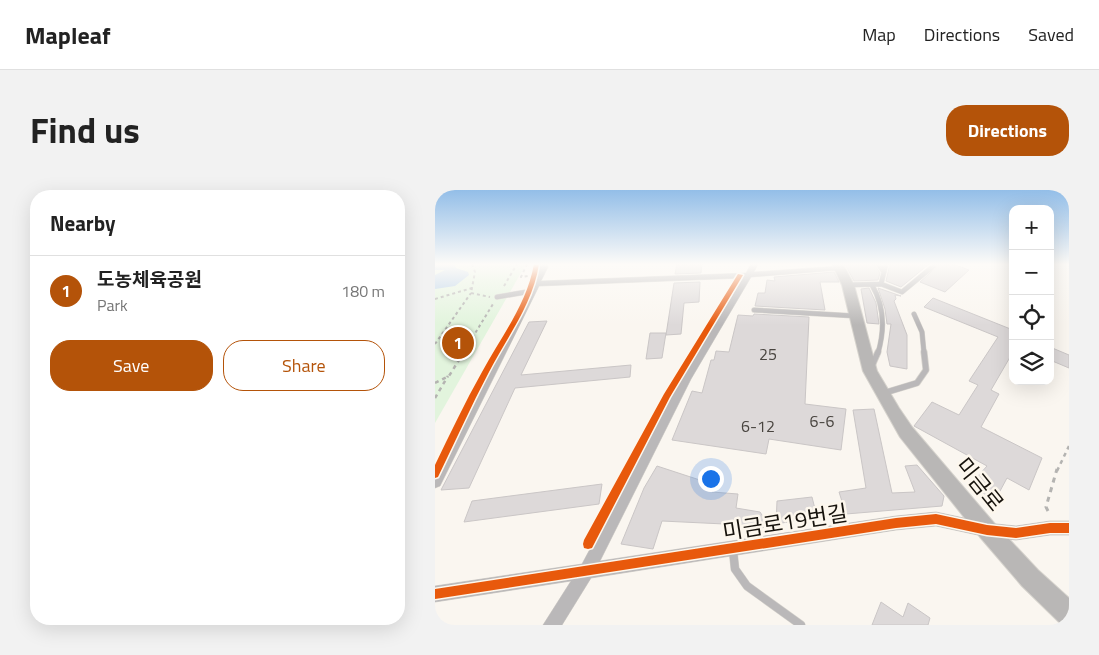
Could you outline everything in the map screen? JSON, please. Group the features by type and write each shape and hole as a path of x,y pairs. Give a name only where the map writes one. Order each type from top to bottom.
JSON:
{"street":[{"path":"435,482 534,284"},
{"path":"551,625 587,570 686,380 743,284"},
{"name":"미금로","path":"848,285 869,371 906,432 987,530 1030,578 1069,614"},
{"name":"미금로19번길","path":"435,594 936,519 987,530 1016,533 1050,528 1069,528"}],"lane":[{"path":"497,297 531,284"},
{"path":"848,285 878,284"},
{"path":"882,284 902,292 911,284"},
{"path":"869,371 877,359 883,328 881,302 872,285"},
{"path":"754,310 856,316"},
{"path":"882,393 917,383 926,370 922,332 914,314"},
{"path":"733,548 735,569 747,586 801,625"}],"path":[{"path":"435,344 471,293 473,284"},
{"path":"497,297 505,284"},
{"path":"435,299 472,288"},
{"path":"435,398 496,298 471,293"},
{"path":"435,383 449,376"},
{"path":"1048,511 1046,507 1058,467 1069,446"}],"green space":[{"path":"435,284 514,284 435,423"}],"water":[{"path":"435,284 457,284 455,286 435,289"}],"building":[{"path":"674,284 700,284 699,302 684,303 681,334 666,335"},
{"path":"766,284 820,284 825,310 755,306 758,293 765,293"},
{"path":"926,284 953,284 945,292"},
{"path":"869,288 876,303 879,324 867,323 861,289"},
{"path":"878,288 901,296 895,295 896,299 894,301 907,335 907,369 890,366 887,352 891,324 887,324 885,309"},
{"path":"933,298 1009,328 1009,359 991,390 999,394 981,427 1042,458 1029,490 1007,478 992,506 969,486 987,466 914,426 932,402 959,415 978,385 969,381 998,337 924,307"},
{"path":"754,314 809,317 805,404 846,409 841,450 769,439 766,454 672,440 692,391 702,393 711,360 714,360 716,351 729,352 738,315 753,316"},
{"path":"547,321 521,375 631,365 630,377 515,388 469,488 441,490 529,322"},
{"path":"650,333 666,333 662,358 646,359"},
{"path":"1054,349 1069,355 1069,368 1054,362"},
{"path":"874,409 892,493 915,492 905,466 917,465 944,496 942,506 846,514 839,492 866,488 853,410"},
{"path":"657,466 715,485 712,492 738,494 736,508 760,512 770,527 745,529 745,525 662,521 653,549 621,544 644,488"},
{"path":"602,484 599,504 464,522 472,501"},
{"path":"812,497 817,517 776,524 777,501"},
{"path":"881,602 903,617 908,603 930,618 928,625 872,625"}],"cycle path":[{"path":"435,474 479,383 524,304 532,284"},
{"path":"588,544 667,396 734,284"},
{"path":"435,594 896,523 936,519 987,530 1016,533 1050,528 1069,528"}],"place":[{"name":"도농체육공원","path":"458,343"}]}
